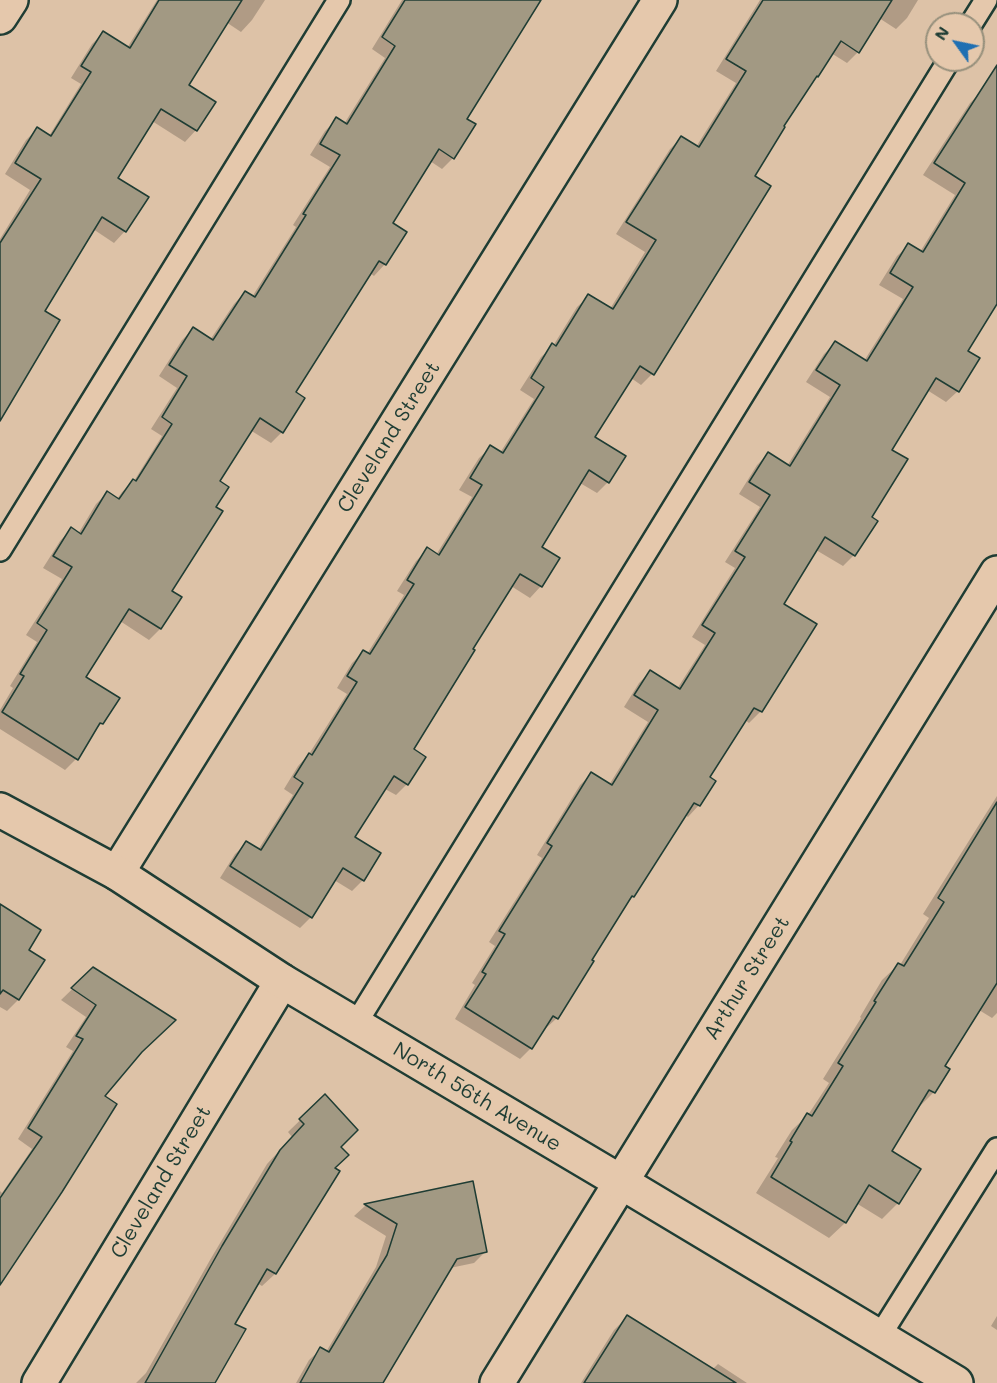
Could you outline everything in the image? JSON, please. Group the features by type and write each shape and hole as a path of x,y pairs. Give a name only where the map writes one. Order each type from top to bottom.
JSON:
{"street":[{"path":"0,17 11,0"},
{"name":"Cleveland Street","path":"117,873 660,0"},
{"name":"Arthur Street","path":"497,1383 997,573"},
{"name":"North 56th Avenue","path":"0,810 117,873 282,981 956,1383"},
{"name":"Cleveland Street","path":"39,1383 282,981"}],"lane":[{"path":"0,550 339,0"},
{"path":"355,1025 942,72"},
{"path":"879,1337 997,1149"}],"building":[{"path":"159,0 242,0 189,85 216,102 197,131 161,109 118,178 149,197 126,232 102,217 45,311 60,320 0,421 0,243 41,179 15,163 37,127 51,136 91,72 81,66 103,31 130,48"},
{"path":"405,0 541,0 467,119 476,124 454,159 439,149 393,223 407,232 386,265 379,261 296,392 305,398 283,433 260,418 220,481 229,487 216,507 223,511 172,591 182,597 161,629 129,609 86,677 120,698 103,724 100,723 78,760 2,712 24,676 20,674 47,630 37,623 72,567 53,556 71,527 81,534 107,491 119,499 133,479 136,481 172,424 162,417 187,376 169,365 193,327 213,340 245,291 255,297 340,155 320,144 336,117 347,124 395,46 382,37"},
{"path":"763,0 892,0 859,53 841,41 784,126 755,176 771,186 654,375 640,366 595,437 626,456 609,483 589,470 542,547 560,558 542,587 520,574 414,749 426,757 408,785 394,776 355,837 381,853 364,881 343,868 312,918 230,866 246,841 261,850 303,783 294,777 309,753 312,755 357,682 347,676 363,650 370,654 414,584 407,580 427,547 439,555 482,485 470,478 490,445 503,453 544,387 531,378 552,343 556,346 588,294 613,309 656,240 626,222 681,136 699,147 746,71 726,59"},
{"path":"997,65 997,304 968,351 980,358 959,392 936,378 892,450 908,459 872,517 878,521 855,556 825,537 784,604 817,624 762,712 754,708 710,777 716,781 700,806 694,803 634,897 632,896 558,1019 553,1016 532,1049 465,1007 486,974 482,972 505,934 499,931 552,846 547,843 591,772 612,785 658,710 634,695 650,670 680,689 715,633 702,625 745,557 735,551 770,495 749,482 768,452 790,466 840,385 816,370 835,341 867,361 913,287 890,273 908,243 923,252 965,183 934,163"},
{"path":"997,802 997,983 945,1066 950,1069 935,1093 929,1090 892,1151 921,1169 899,1204 869,1185 846,1223 771,1177 807,1113 812,1116 843,1066 838,1063 876,1002 874,1001 898,963 904,966 944,902 938,898"},
{"path":"0,904 41,930 29,950 45,960 19,1000 3,990 0,994"},
{"path":"93,967 176,1020 142,1052 105,1096 117,1104 0,1285 0,1198 42,1137 28,1128 83,1039 76,1036 96,1005 71,988"},
{"path":"325,1094 358,1130 341,1147 349,1155 335,1168 340,1171 276,1274 267,1269 235,1324 246,1329 215,1383 145,1383 222,1246 280,1150 304,1124 299,1119"},
{"path":"473,1181 487,1252 457,1259 383,1383 300,1383 320,1347 329,1352 387,1255 397,1224 364,1204"},
{"path":"627,1315 736,1383 584,1383"}]}
